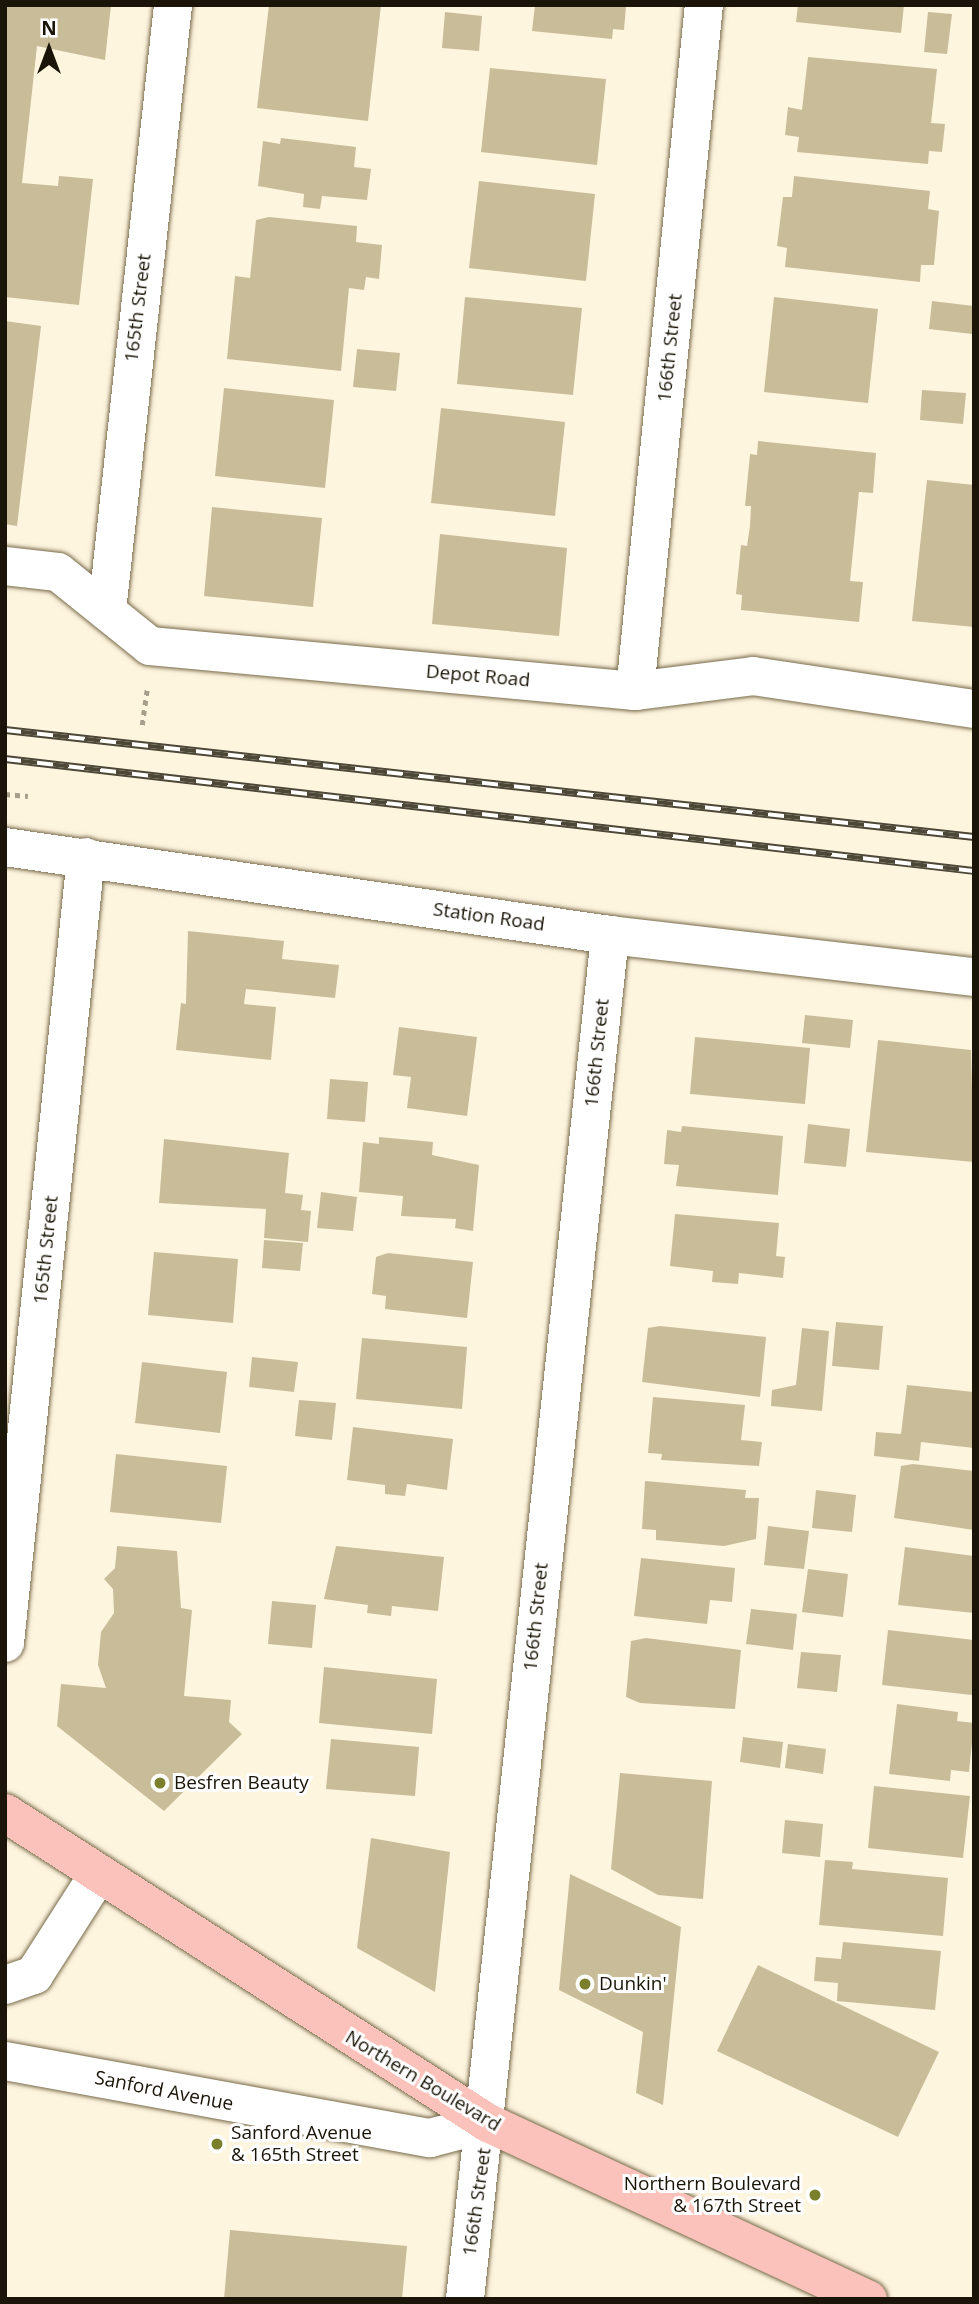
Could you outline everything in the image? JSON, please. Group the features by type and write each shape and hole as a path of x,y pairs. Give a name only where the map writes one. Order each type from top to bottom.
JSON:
{"main road":[{"name":"Northern Boulevard","path":"7,1815 488,2123 868,2299"}],"street":[{"name":"165th Street","path":"107,611 173,5"},
{"name":"166th Street","path":"635,691 704,5"},
{"name":"Depot Road","path":"5,566 58,572 150,646 635,691 753,676 974,709"},
{"name":"Station Road","path":"5,847 610,935 974,977"},
{"name":"165th Street","path":"5,1643 86,857"},
{"name":"166th Street","path":"465,2299 488,2123 491,2035 610,935"},
{"path":"5,1985 34,1975 97,1875"},
{"name":"Sanford Avenue","path":"5,2061 430,2138 488,2123"}],"path":[{"path":"142,726 149,674"},
{"path":"5,794 28,796"}],"building":[{"path":"5,5 111,5 105,60 37,46 22,183 58,186 59,176 93,179 79,305 5,297"},
{"path":"269,5 381,5 368,121 257,108"},
{"path":"535,5 626,6 624,30 613,29 612,39 532,31"},
{"path":"798,5 904,5 901,33 796,22"},
{"path":"445,12 482,16 479,51 442,48"},
{"path":"928,12 952,14 947,54 924,52"},
{"path":"808,57 937,69 931,123 945,124 942,152 929,151 928,164 797,152 799,137 785,135 788,107 802,110"},
{"path":"490,68 606,79 597,165 481,152"},
{"path":"281,138 356,147 354,167 371,169 367,200 322,196 320,209 303,207 304,194 258,186 263,141 280,144"},
{"path":"794,176 930,191 928,209 939,211 934,265 921,265 920,282 785,267 787,248 777,246 783,197 792,197"},
{"path":"479,181 595,194 586,281 469,268"},
{"path":"269,217 357,226 356,242 382,245 379,279 366,277 364,290 349,288 341,371 227,359 235,276 250,278 256,220"},
{"path":"465,297 582,308 573,395 457,384"},
{"path":"774,297 878,309 868,403 764,392"},
{"path":"932,301 974,306 972,334 929,329"},
{"path":"5,321 41,326 17,526 5,524"},
{"path":"357,349 400,353 396,391 353,387"},
{"path":"224,388 334,400 325,488 215,476"},
{"path":"922,390 966,393 963,424 920,420"},
{"path":"441,408 565,422 555,516 431,503"},
{"path":"758,441 876,453 873,493 859,492 850,581 863,582 859,622 741,610 742,595 736,594 741,545 747,546 750,526 751,506 745,506 750,454 757,455"},
{"path":"927,480 974,485 974,627 912,621"},
{"path":"212,507 322,518 313,607 204,596"},
{"path":"440,534 567,548 559,636 432,624"},
{"path":"188,931 284,941 282,959 339,965 335,998 246,989 244,1004 276,1007 271,1060 176,1050 181,1003 186,1004"},
{"path":"805,1015 853,1020 850,1048 802,1043"},
{"path":"399,1027 477,1037 467,1116 407,1108 411,1077 393,1075"},
{"path":"695,1037 810,1048 805,1104 690,1094"},
{"path":"878,1040 971,1050 974,1162 866,1152"},
{"path":"330,1079 368,1082 365,1122 327,1119"},
{"path":"808,1124 850,1129 846,1167 804,1163"},
{"path":"682,1126 783,1136 778,1195 676,1186 679,1165 664,1164 667,1130 681,1132"},
{"path":"379,1137 433,1142 432,1155 479,1165 473,1231 455,1228 456,1219 401,1216 403,1196 359,1192 363,1142 379,1144"},
{"path":"164,1139 289,1153 285,1193 303,1195 301,1210 311,1211 308,1242 264,1238 266,1209 159,1203"},
{"path":"321,1192 357,1197 353,1231 317,1228"},
{"path":"675,1214 779,1223 776,1256 785,1257 783,1278 739,1273 738,1284 712,1282 713,1271 670,1266"},
{"path":"264,1240 303,1243 300,1271 262,1268"},
{"path":"154,1252 238,1259 233,1323 148,1315"},
{"path":"388,1253 473,1262 467,1318 385,1309 386,1296 372,1294 376,1257"},
{"path":"836,1322 883,1326 879,1370 832,1366"},
{"path":"660,1326 766,1337 760,1397 642,1382 648,1328"},
{"path":"802,1328 829,1331 822,1411 771,1406 772,1390 796,1385"},
{"path":"362,1338 467,1347 462,1409 356,1399"},
{"path":"252,1357 298,1362 294,1392 249,1387"},
{"path":"142,1362 227,1372 220,1433 135,1423"},
{"path":"907,1385 974,1392 974,1448 921,1442 919,1461 874,1456 876,1432 901,1434"},
{"path":"653,1397 745,1405 741,1440 762,1442 759,1466 661,1460 662,1454 648,1453"},
{"path":"299,1400 336,1403 332,1440 295,1436"},
{"path":"353,1427 453,1439 447,1490 407,1484 405,1496 385,1494 385,1485 347,1480"},
{"path":"116,1454 227,1466 221,1523 110,1512"},
{"path":"913,1464 974,1471 974,1530 894,1518 901,1466"},
{"path":"645,1481 746,1490 745,1498 759,1498 756,1539 724,1546 656,1540 656,1530 642,1529"},
{"path":"816,1490 856,1495 852,1532 812,1528"},
{"path":"768,1526 809,1531 804,1569 764,1565"},
{"path":"117,1546 177,1551 181,1608 192,1610 184,1696 231,1700 229,1722 242,1734 164,1811 57,1726 61,1684 106,1688 98,1665 101,1632 114,1613 113,1589 104,1579 115,1568"},
{"path":"336,1546 444,1557 438,1611 392,1606 391,1616 367,1613 368,1605 324,1599"},
{"path":"905,1547 974,1556 974,1613 898,1605"},
{"path":"641,1558 735,1568 732,1602 710,1600 707,1624 634,1616"},
{"path":"808,1569 848,1574 843,1617 802,1612"},
{"path":"272,1601 316,1605 312,1648 268,1644"},
{"path":"751,1609 797,1614 793,1650 746,1644"},
{"path":"888,1630 974,1640 972,1695 882,1685"},
{"path":"646,1638 741,1650 735,1709 640,1703 626,1697 631,1641"},
{"path":"801,1652 841,1655 837,1692 797,1688"},
{"path":"324,1667 437,1679 432,1734 319,1723"},
{"path":"897,1704 958,1712 957,1721 974,1723 969,1772 951,1770 950,1781 889,1774"},
{"path":"743,1737 783,1742 780,1768 740,1762"},
{"path":"331,1739 419,1747 415,1796 326,1789"},
{"path":"788,1744 826,1749 823,1774 785,1768"},
{"path":"620,1773 712,1781 703,1899 658,1895 611,1869"},
{"path":"874,1786 970,1796 963,1858 868,1848"},
{"path":"785,1820 823,1824 820,1857 782,1853"},
{"path":"371,1838 450,1852 435,1992 357,1948"},
{"path":"825,1860 853,1862 852,1869 948,1878 943,1936 819,1925"},
{"path":"570,1874 681,1927 663,2105 636,2093 643,2032 559,1990"},
{"path":"843,1942 941,1951 935,2010 837,2001 838,1983 814,1981 816,1957 841,1959"},
{"path":"758,1965 939,2052 898,2137 717,2051"},
{"path":"230,2230 407,2246 402,2299 224,2299"}],"railway":[{"path":"5,730 974,837"},
{"path":"5,759 974,871"}],"place":[{"name":"Besfren Beauty","path":"160,1783"},
{"name":"Dunkin'","path":"585,1984"},
{"name":"Sanford Avenue & 165th Street","path":"217,2144"},
{"name":"Northern Boulevard & 167th Street","path":"815,2195"}]}
